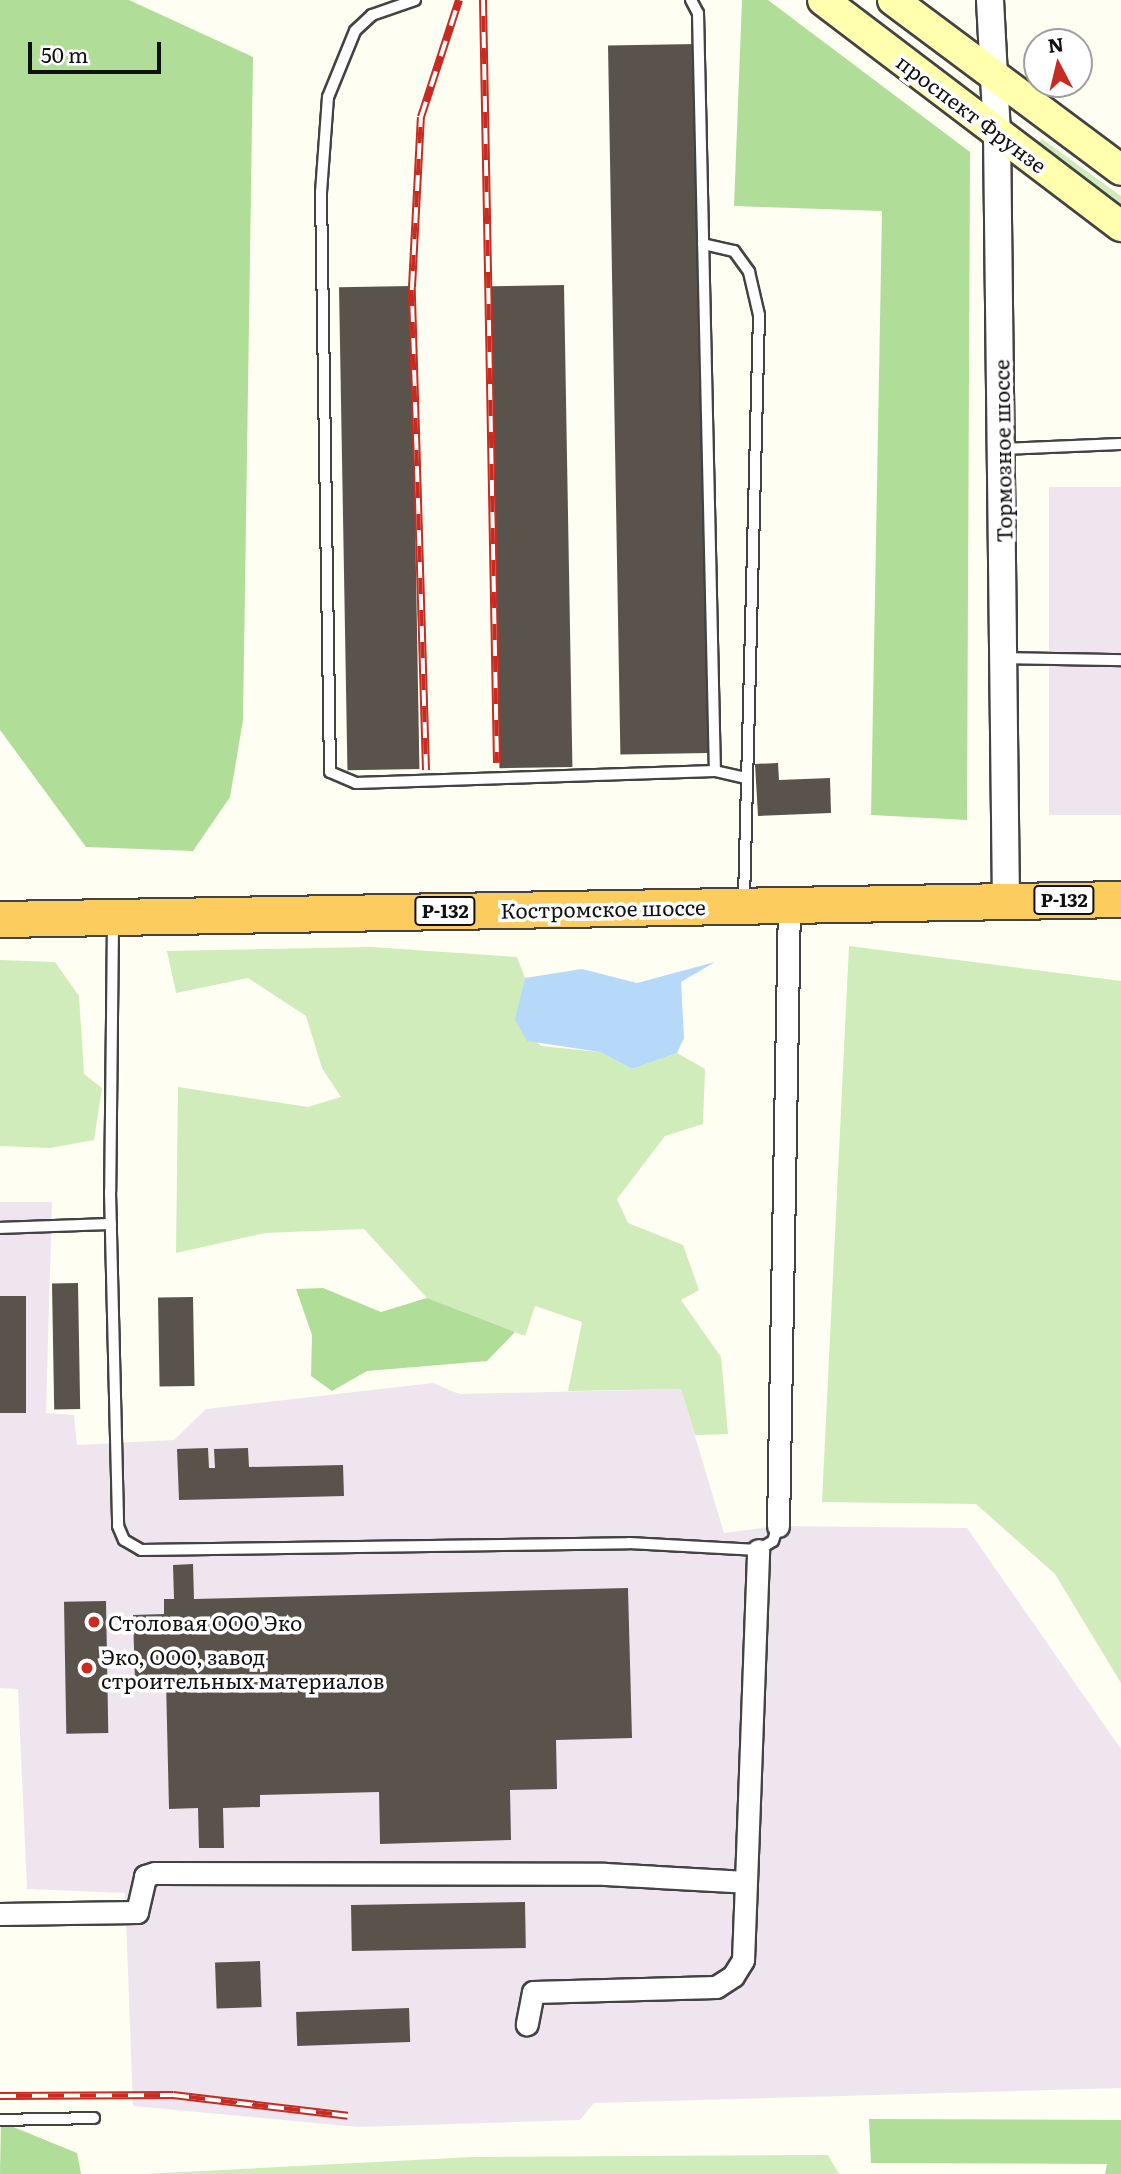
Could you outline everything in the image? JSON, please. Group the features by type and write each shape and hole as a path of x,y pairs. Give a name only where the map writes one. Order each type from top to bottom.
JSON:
{"highway":[{"name":"Костромское шоссе","path":"0,919 1121,899"}],"main road":[{"name":"проспект Фрунзе","path":"823,0 1121,226"},
{"name":"проспект Фрунзе","path":"893,0 1121,170"}],"street":[{"name":"Тормозное шоссе","path":"990,0 997,133 1006,902"},
{"path":"778,1526 789,905"},
{"path":"527,2024 533,1992 549,1988 716,1987 733,1976 743,1960 758,1550"},
{"path":"0,1914 137,1912 145,1876 155,1873 605,1874 746,1882"}],"lane":[{"path":"415,0 372,15 355,31 328,97 321,192 330,772 356,783 715,771 744,778"},
{"path":"691,0 698,13 715,771"},
{"path":"703,244 734,251 749,272 760,315 744,778 744,906"},
{"path":"1002,449 1121,444"},
{"path":"1004,658 1121,660"},
{"path":"113,916 111,1224 118,1526 124,1540 141,1550 629,1543 758,1550 773,1541 778,1526"},
{"path":"0,1228 111,1224"},
{"path":"0,2120 94,2118"}],"shaded area":[{"path":"1049,487 1121,487 1121,815 1049,815"},
{"path":"0,1202 52,1202 46,1413 74,1415 77,1445 174,1440 206,1409 433,1383 459,1394 681,1389 724,1533 778,1526 967,1528 1121,1749 1121,2088 594,2103 580,2120 358,2127 133,2106 125,1893 27,1889 18,1689 0,1688"}],"green space":[{"path":"0,0 129,0 253,57 243,720 230,797 193,851 86,847 0,730"},
{"path":"742,0 768,0 970,152 967,820 871,815 882,211 734,206"},
{"path":"1042,139 1121,196 1121,207 1039,142"},
{"path":"849,946 1121,981 1121,1683 1055,1574 976,1504 822,1502"},
{"path":"371,947 517,957 525,978 516,1020 541,1046 600,1052 632,1069 677,1053 705,1069 703,1124 665,1136 617,1199 628,1223 683,1245 699,1290 681,1300 721,1357 728,1434 695,1435 681,1389 568,1391 582,1322 535,1306 525,1336 427,1298 364,1229 265,1233 176,1253 178,1087 308,1107 341,1097 322,1068 306,1016 248,978 176,993 167,951"},
{"path":"0,960 55,962 79,996 84,1074 102,1088 94,1140 50,1148 0,1146"},
{"path":"323,1288 381,1312 427,1298 515,1332 487,1361 367,1371 332,1391 311,1376 312,1335 296,1289"},
{"path":"869,2119 1121,2120 1121,2174 1105,2174 1107,2164 871,2163"},
{"path":"1,2122 77,2153 81,2174 0,2174"},
{"path":"828,2155 839,2174 144,2174 473,2157"}],"water":[{"path":"715,962 681,982 684,1038 677,1053 632,1069 600,1052 527,1041 515,1020 525,978 582,969 637,983"}],"building":[{"path":"696,44 708,753 620,754 608,46"},
{"path":"564,285 572,767 499,768 491,286"},
{"path":"411,286 419,769 347,770 339,287"},
{"path":"778,763 779,780 830,778 831,813 758,816 755,764"},
{"path":"52,1283 78,1283 80,1409 54,1409"},
{"path":"0,1296 26,1296 26,1413 0,1413"},
{"path":"193,1297 195,1386 160,1387 158,1298"},
{"path":"208,1448 209,1468 215,1468 214,1449 248,1448 249,1467 343,1465 344,1496 179,1500 177,1449"},
{"path":"193,1564 194,1599 628,1588 632,1738 556,1740 557,1789 510,1790 511,1840 380,1844 379,1792 260,1795 260,1807 223,1808 224,1848 199,1848 198,1808 169,1809 166,1681 135,1682 133,1615 164,1614 164,1599 174,1599 173,1565"},
{"name":"Эко, ООО, завод строительных материалов","path":"106,1601 108,1733 66,1734 64,1602"},
{"path":"525,1902 526,1948 352,1951 351,1905"},
{"path":"260,1961 262,2007 217,2009 215,1963"},
{"path":"409,2008 410,2042 297,2046 296,2012"}],"railway":[{"path":"426,770 412,287 421,117 459,0"},
{"path":"483,0 497,763"},
{"path":"0,2096 173,2095 348,2116"}],"place":[{"name":"Столовая ООО Эко","path":"94,1622"},
{"name":"Эко, ООО, завод строительных материалов","path":"87,1668"}]}
